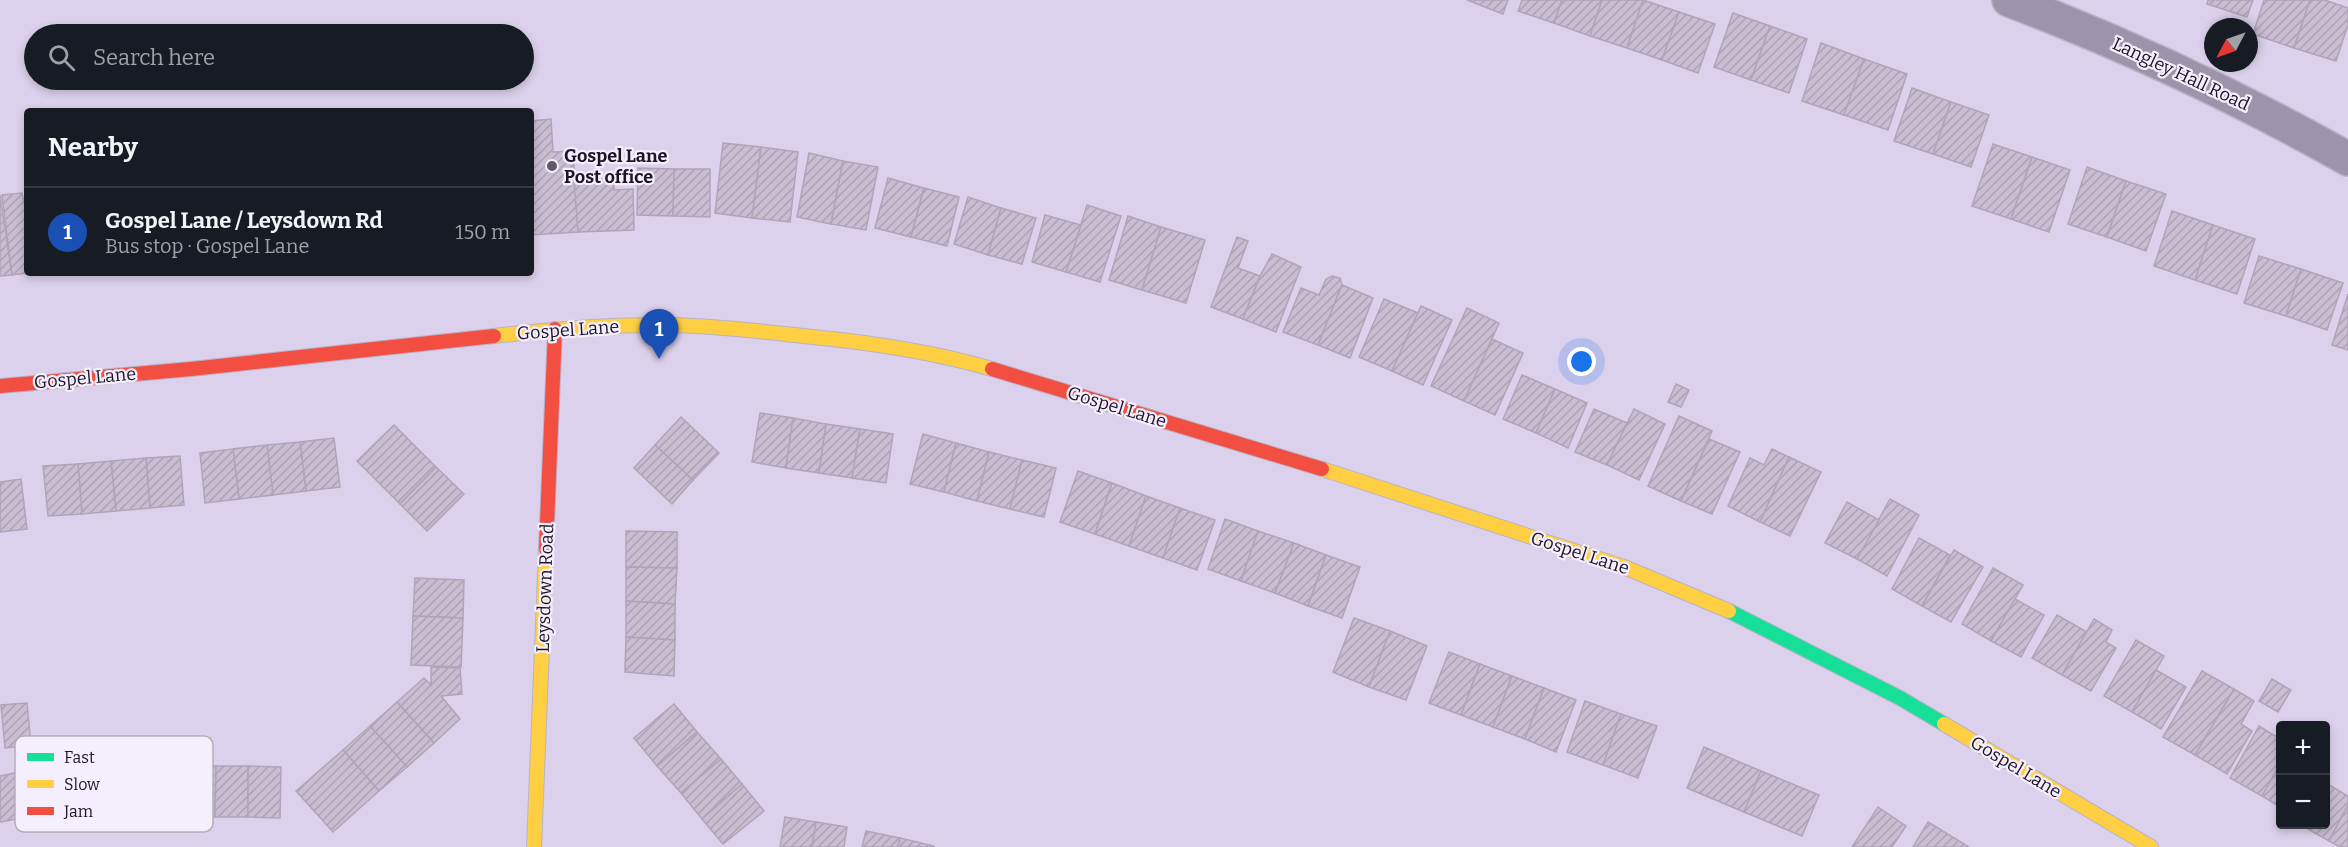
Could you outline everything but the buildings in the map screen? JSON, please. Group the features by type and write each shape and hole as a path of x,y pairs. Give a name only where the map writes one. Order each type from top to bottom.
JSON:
{"street":[{"name":"Langley Hall Road","path":"2009,0 2071,23 2273,116 2348,159"},
{"name":"Gospel Lane","path":"0,386 191,369 555,329 671,325 741,328 844,340 948,356 1350,477 1624,567 1754,622 1900,698 2151,847"},
{"name":"Leysdown Road","path":"534,847 555,329"}],"traffic: fast":[{"path":"1729,611 1900,698 1944,724"}],"traffic: slow":[{"path":"494,336 605,326 707,327 881,345 992,369"},
{"path":"1322,469 1624,567 1729,611"},
{"path":"534,847 546,549"},
{"path":"1944,724 2151,847"}],"traffic: jam":[{"path":"546,549 555,329"},
{"path":"0,386 191,369 494,336"},
{"path":"992,369 1322,469"}],"place":[{"name":"Gospel Lane Post office","path":"552,166"},
{"name":"Gospel Lane / Leysdown Rd","path":"659,359"}]}
